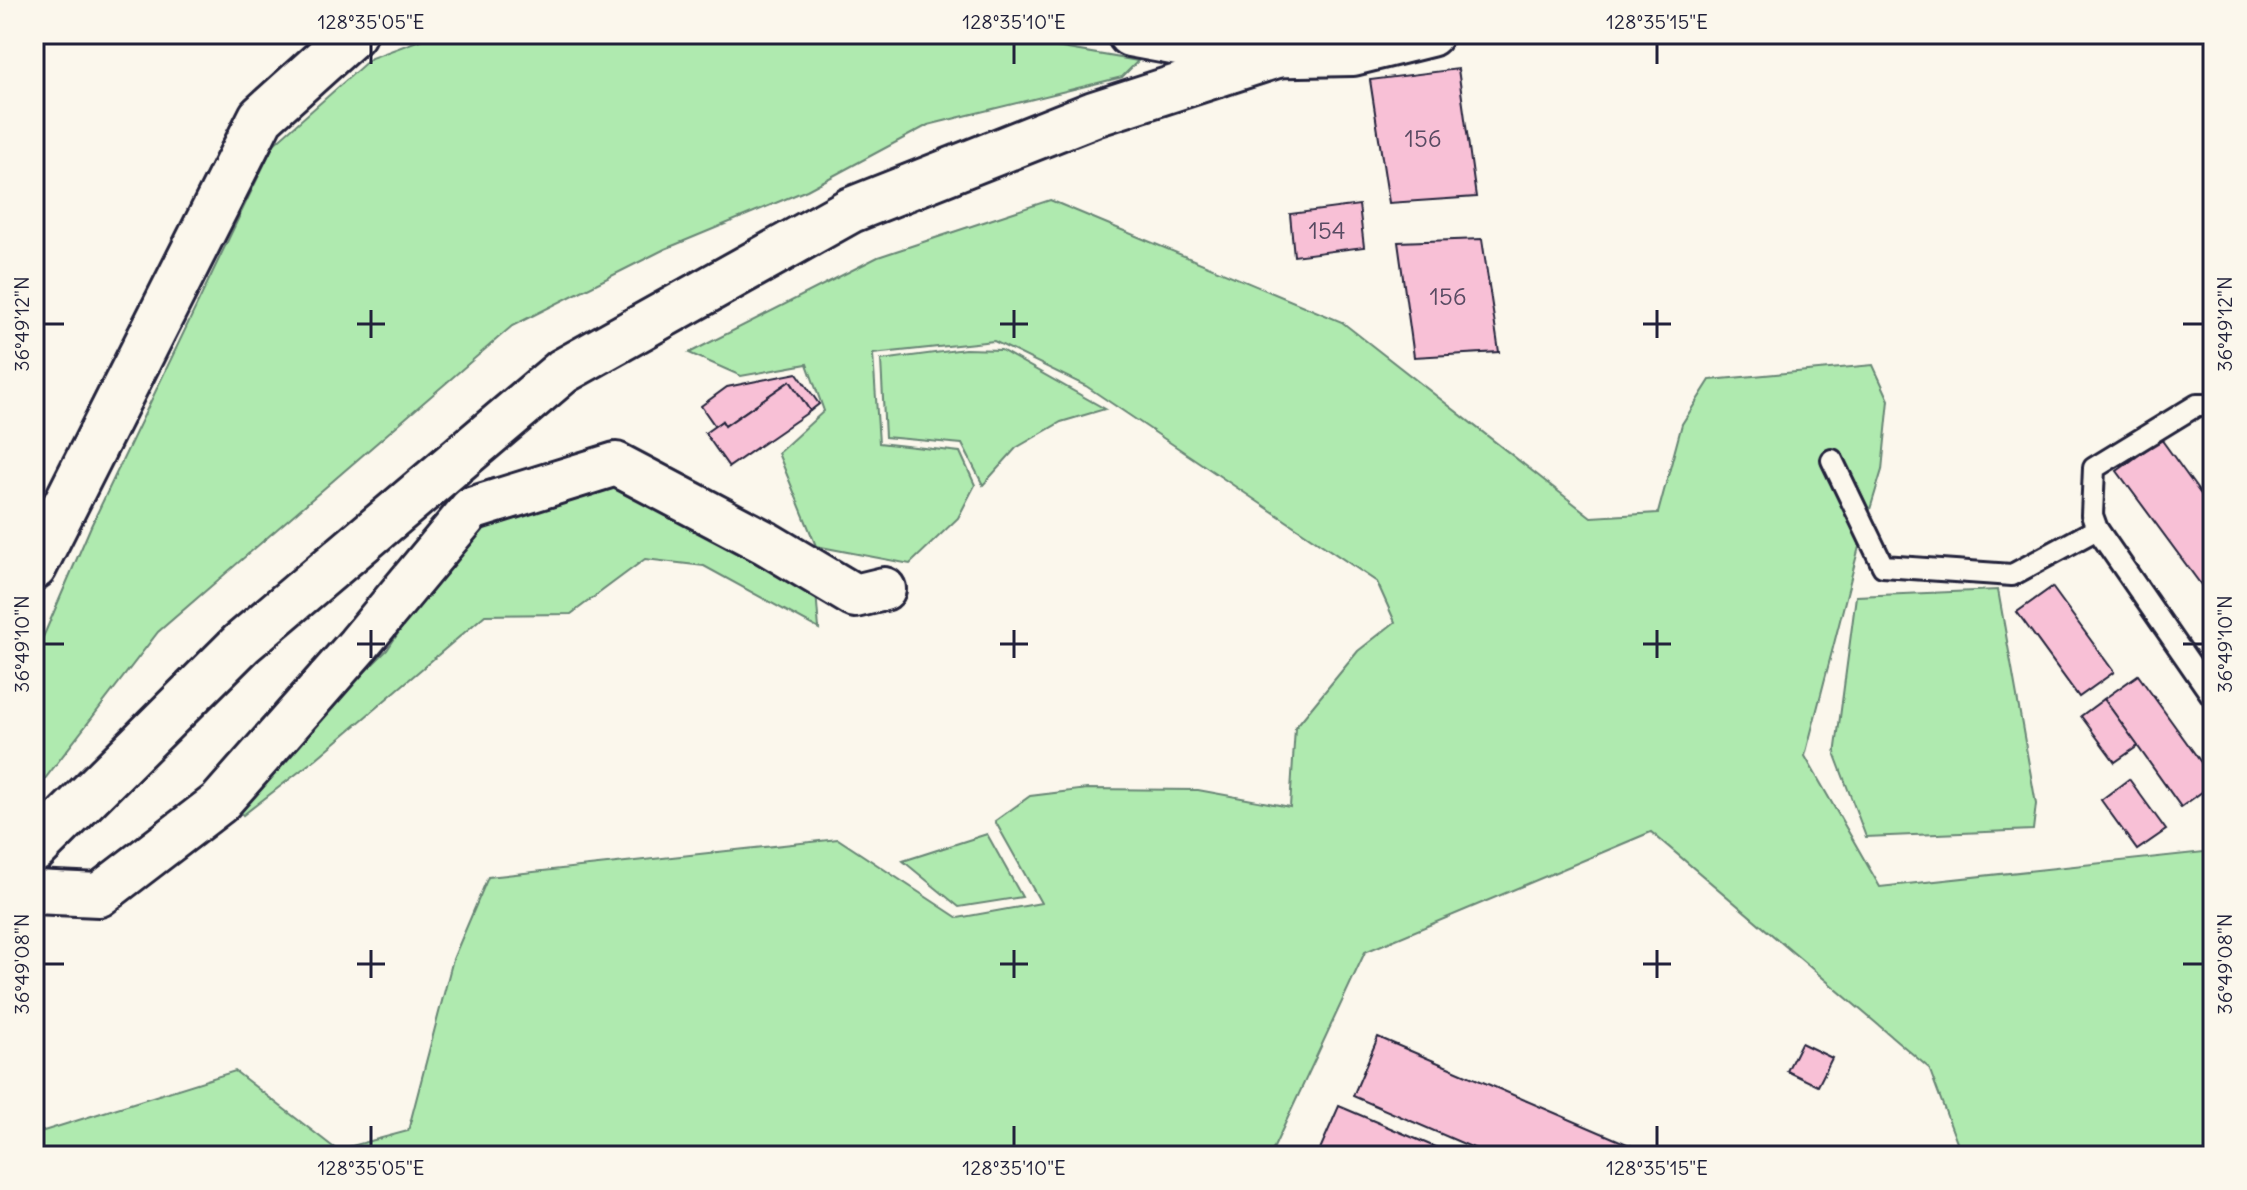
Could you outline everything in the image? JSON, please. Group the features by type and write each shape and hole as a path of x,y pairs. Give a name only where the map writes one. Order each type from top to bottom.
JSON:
{"street":[{"path":"34,567 261,117 353,34"},
{"path":"1130,34 1243,55 1353,53 1430,34"},
{"path":"34,850 242,643 563,371 851,210 1094,114 1280,54"},
{"path":"34,892 99,895 219,803 358,645 471,509 616,464 766,543 855,596 884,589"}],"lane":[{"path":"2213,405 2197,405 2094,468 2092,515 2097,529 2213,697"},
{"path":"1832,460 1883,566 2012,575 2097,529"}],"green space":[{"path":"436,34 980,34 1138,61 1122,77 928,125 807,190 665,249 512,326 158,632 34,793 34,658 91,526 274,144 371,58"},
{"path":"1050,200 1342,322 1591,517 1658,513 1682,424 1710,380 1873,365 1889,400 1882,470 1805,756 1880,887 2213,851 2213,1156 1962,1156 1929,1068 1651,832 1365,952 1270,1156 34,1156 34,1134 235,1071 337,1150 408,1131 453,959 488,877 838,839 958,918 1041,903 995,821 1030,796 1087,789 1198,790 1290,807 1295,728 1358,651 1395,622 1377,582 1086,386 994,341 873,354 879,443 960,452 975,485 958,518 910,564 816,546 778,453 824,411 807,364 741,376 689,353 878,257"},
{"path":"965,349 1001,350 1105,409 1061,422 1016,448 983,485 962,444 885,437 881,360"},
{"path":"616,473 816,591 819,629 704,566 645,559 571,614 485,615 317,758 243,815 232,802 387,650 472,520"},
{"path":"1998,590 2036,804 2033,830 1866,837 1835,755 1856,596"},
{"path":"987,834 1022,897 959,907 903,861"}],"building":[{"path":"1458,69 1476,197 1389,203 1370,80"},
{"path":"1359,205 1364,247 1294,256 1290,214"},
{"path":"1482,239 1499,352 1414,357 1398,242"},
{"path":"797,373 819,404 810,411 790,381 725,426 722,421 715,426 701,406 727,387"},
{"path":"790,381 810,411 729,467 705,433 722,421 725,426"},
{"path":"2161,439 2213,511 2213,601 2117,471"},
{"path":"2052,587 2114,672 2079,697 2017,612"},
{"path":"2138,675 2213,779 2213,784 2181,807 2104,699"},
{"path":"2104,699 2138,746 2115,762 2081,716"},
{"path":"2129,779 2166,830 2137,850 2101,800"},
{"path":"1378,1037 1655,1156 1492,1156 1353,1096"},
{"path":"1801,1043 1832,1058 1818,1086 1787,1071"},
{"path":"1339,1106 1456,1156 1317,1156"}]}
